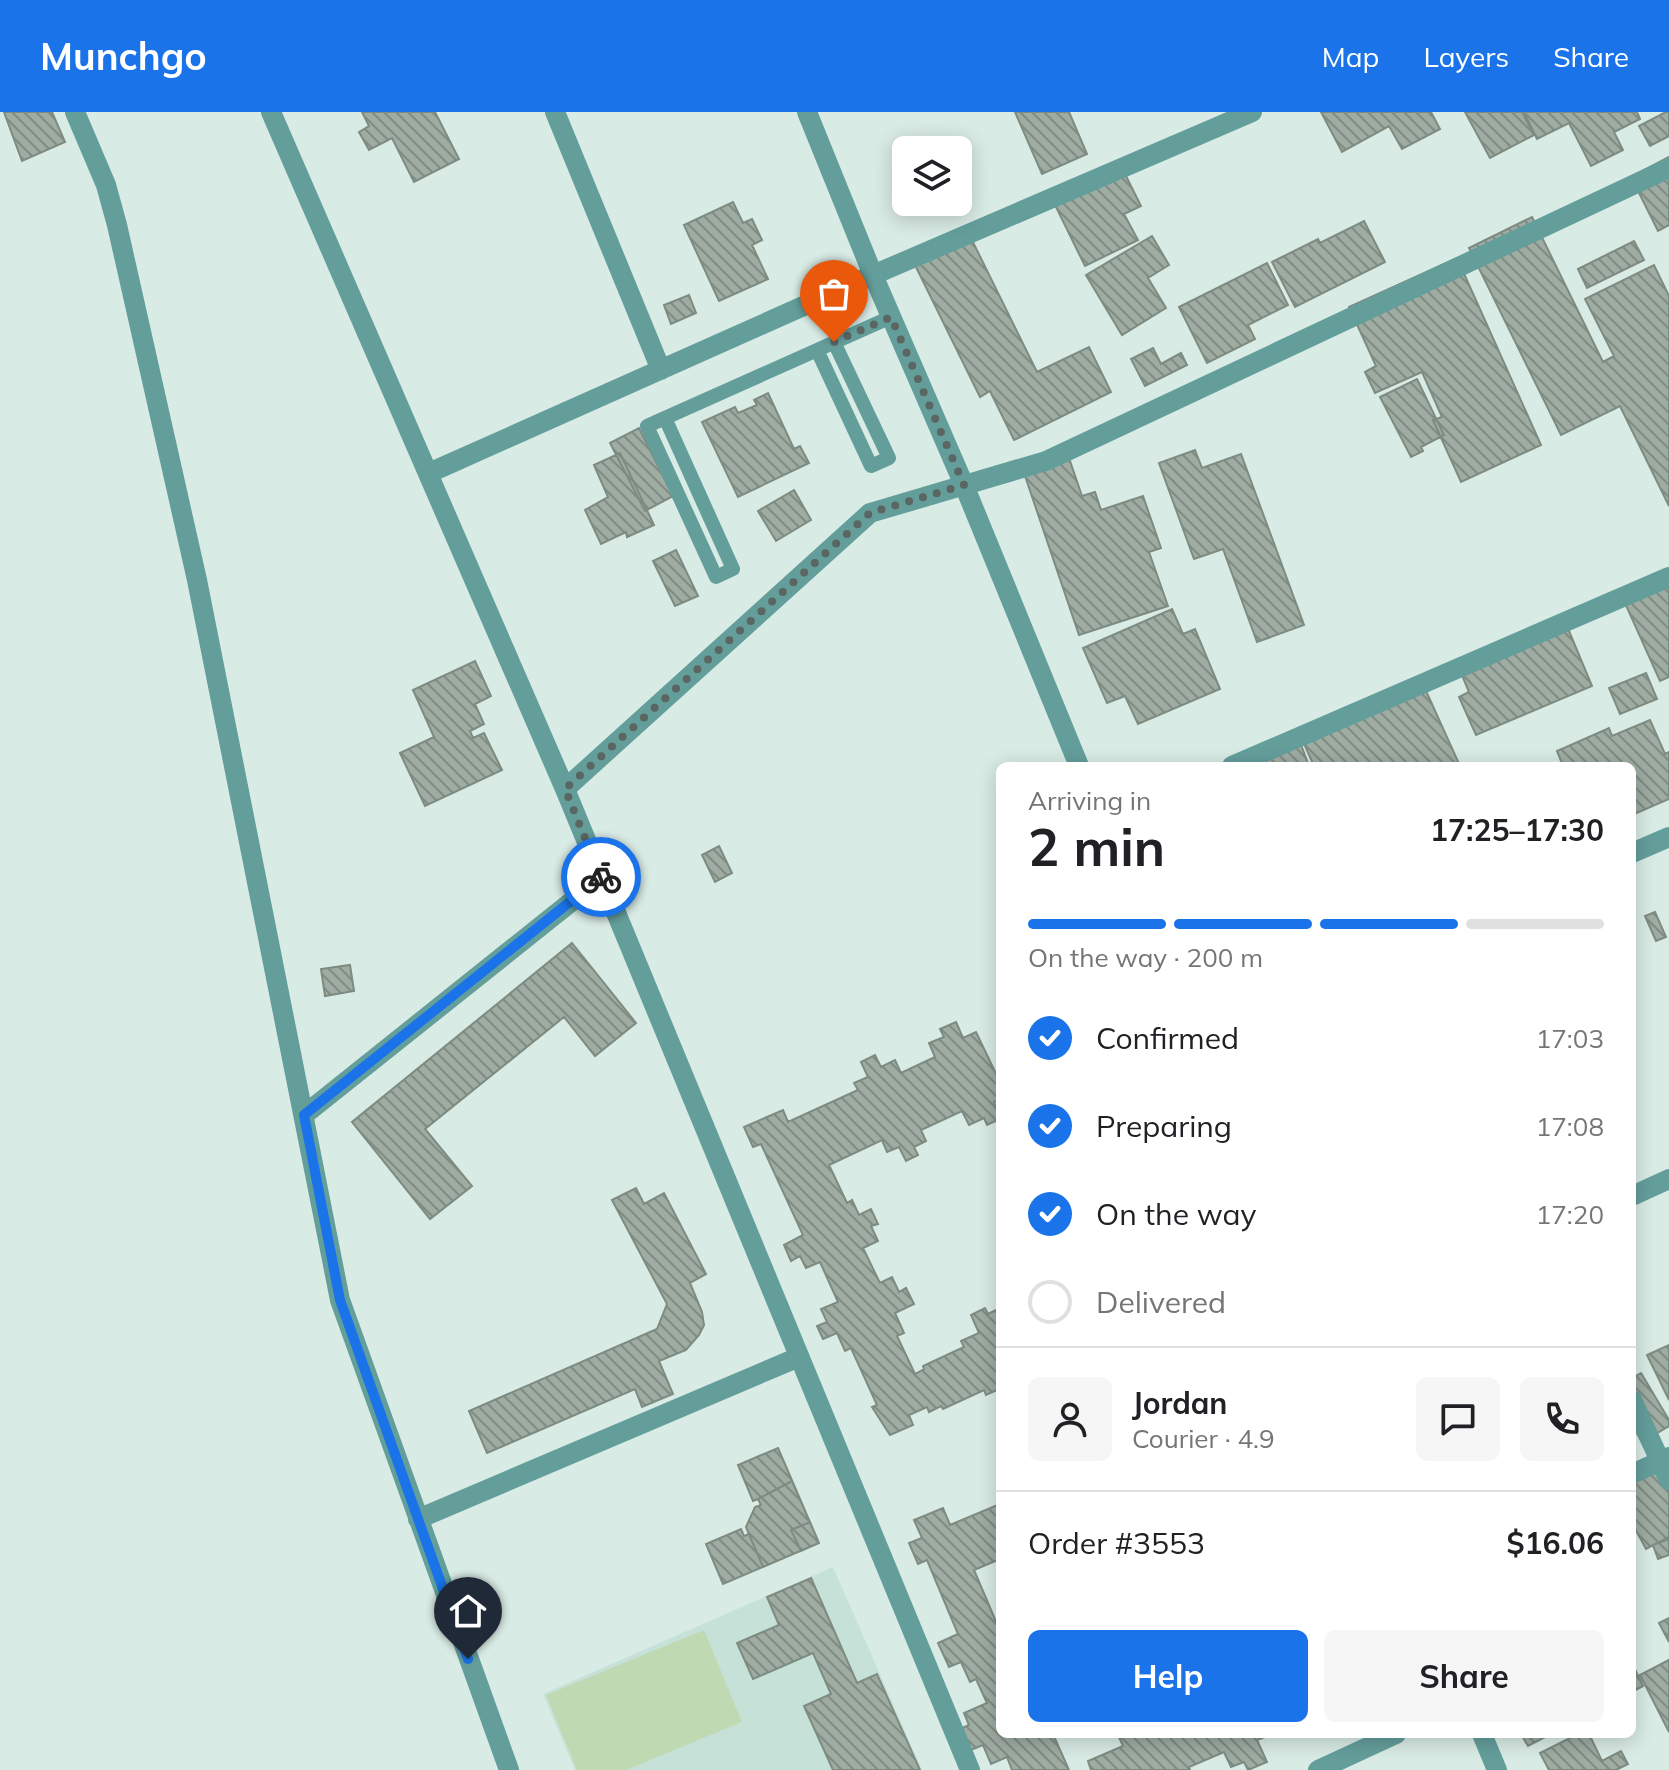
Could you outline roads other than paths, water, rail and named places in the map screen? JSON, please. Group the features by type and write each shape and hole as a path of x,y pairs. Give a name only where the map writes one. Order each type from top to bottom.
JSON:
{"street":[{"path":"75,112 106,185 117,225 197,580 340,1300 509,1770"},
{"path":"271,112 565,789 970,1770"},
{"path":"555,112 661,370"},
{"path":"807,112 1077,762"},
{"path":"429,473 873,275 1252,112"},
{"path":"565,789 870,513 1046,461 1669,168"},
{"path":"1241,762 1669,577"},
{"path":"1636,851 1669,837"},
{"path":"304,1115 601,878"},
{"path":"1636,1194 1669,1179"},
{"path":"418,1519 799,1357"},
{"path":"1636,1408 1666,1466 1636,1473"},
{"path":"1318,1770 1387,1738"},
{"path":"1484,1738 1497,1770"}],"lane":[{"path":"665,418 733,569 716,577 647,426 891,317"},
{"path":"817,350 871,466 889,458 834,342"}]}
